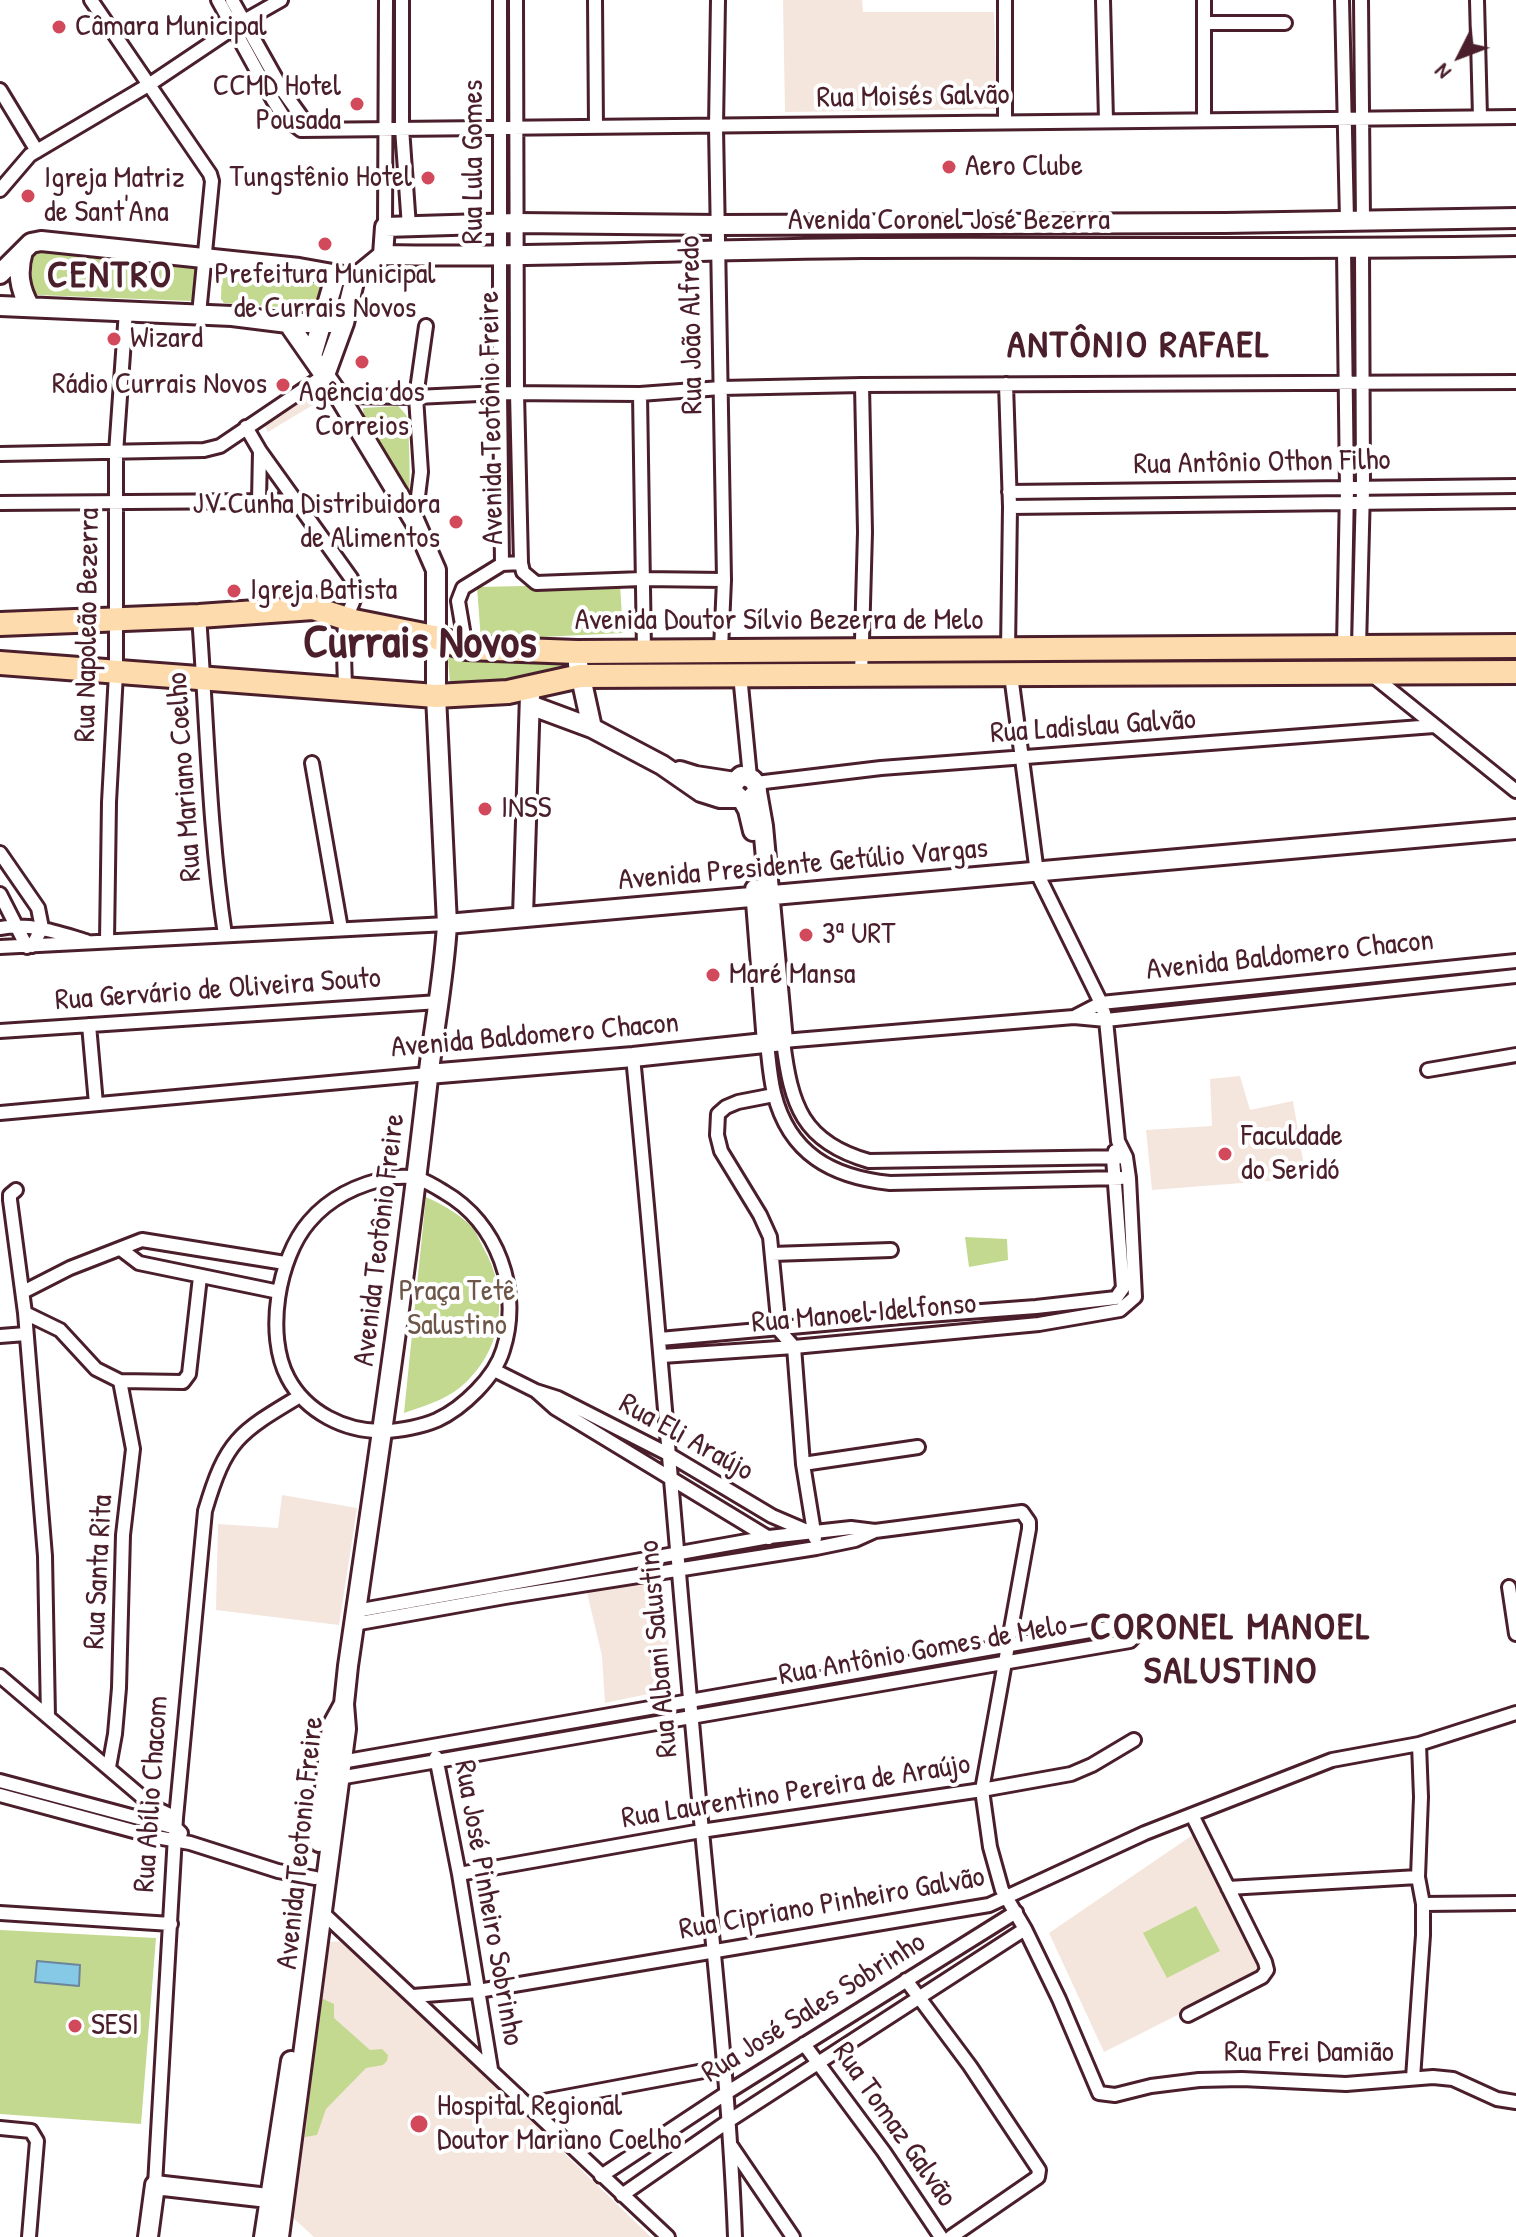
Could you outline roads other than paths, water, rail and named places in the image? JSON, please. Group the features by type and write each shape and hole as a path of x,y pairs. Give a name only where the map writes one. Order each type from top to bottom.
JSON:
{"highway":[{"name":"Avenida Doutor Sílvio Bezerra de Melo","path":"0,624 313,608 346,619 434,637 466,648 577,652 1516,646"},
{"name":"Avenida Doutor Sílvio Bezerra de Melo","path":"0,663 436,696 530,696 580,676 1516,672"}],"street":[{"path":"91,0 210,174 212,181 199,314"},
{"path":"218,0 239,25"},
{"path":"232,0 239,25"},
{"path":"0,190 22,162 37,151 150,84 281,0"},
{"path":"0,454 204,450 220,446 325,375 344,323 355,278 383,255 386,0"},
{"path":"402,0 402,128 413,256"},
{"name":"Rua Lula Gomes","path":"500,0 501,127 509,256 500,393 502,564"},
{"name":"Rua Lula Gomes","path":"508,223 518,128 516,0"},
{"path":"595,0 596,127"},
{"name":"Rua João Alfredo","path":"718,0 716,127 724,580 721,649"},
{"path":"1005,0 1005,120"},
{"path":"1103,0 1106,120"},
{"path":"1204,0 1204,119"},
{"path":"1342,0 1345,118 1355,220"},
{"path":"1355,220 1364,118 1361,0"},
{"path":"1477,0 1480,117"},
{"path":"386,21 401,22"},
{"path":"1205,23 1285,23"},
{"name":"Rua Moisés Galvão","path":"239,25 283,116 294,126 311,130 716,127 1005,120 1516,117"},
{"path":"0,90 5,108 37,151"},
{"name":"Avenida Coronel José Bezerra","path":"385,227 508,223 1070,224 1516,218"},
{"path":"1128,223 1128,248"},
{"path":"919,224 919,249"},
{"path":"1017,224 1018,249"},
{"path":"1070,224 1071,249"},
{"path":"780,225 781,249"},
{"path":"838,225 839,248"},
{"path":"862,225 864,248"},
{"path":"0,274 31,243 41,241 355,278"},
{"name":"Avenida Coronel José Bezerra","path":"383,255 509,256 839,248 1353,250 1516,246"},
{"path":"1352,647 1346,503 1346,383 1353,250"},
{"path":"1352,647 1363,489 1363,383 1353,250"},
{"path":"23,251 19,277 21,291 30,307"},
{"name":"Avenida Teotônio Freire","path":"466,648 458,601 463,588 502,564 521,563 517,393 509,256"},
{"path":"312,356 336,274"},
{"path":"0,306 199,314 288,323 344,323"},
{"name":"Rua Napoleão Bezerra","path":"107,941 109,802 116,673 116,453 126,311"},
{"path":"288,323 339,396 415,522"},
{"path":"415,522 421,472 416,397 426,326"},
{"path":"339,396 640,394 721,388 862,385 1516,382"},
{"path":"1006,384 1010,507 1008,650"},
{"path":"861,676 865,532 862,385"},
{"path":"640,394 644,652"},
{"path":"246,427 351,578 356,599 346,619 345,690"},
{"path":"259,501 260,451"},
{"path":"501,462 519,463"},
{"path":"1469,486 1469,502"},
{"name":"Rua Antônio Othon Filho","path":"1009,492 1516,486"},
{"path":"0,503 297,500"},
{"name":"Rua Antônio Othon Filho","path":"1010,507 1516,501"},
{"name":"Avenida Teotônio Freire","path":"344,1704 383,1431 447,924 434,637 436,570 415,522"},
{"path":"521,563 523,572 536,583 724,580"},
{"name":"Rua Mariano Coelho","path":"199,616 214,864 225,935"},
{"path":"577,652 592,728"},
{"path":"1370,672 1516,791"},
{"path":"740,675 746,789 763,826 762,897 775,1042 774,1095 790,1131 811,1156 833,1171 860,1180 890,1183 1122,1178 1106,1020 1101,1003 1037,873 1011,675"},
{"path":"523,916 530,696 662,765 746,789"},
{"name":"Rua Ladislau Galvão","path":"746,789 881,768 1434,726"},
{"path":"312,763 341,929"},
{"name":"Avenida Presidente Getúlio Vargas","path":"0,947 447,924 1516,829"},
{"path":"0,853 38,908 42,928 30,947 0,894"},
{"name":"Avenida Presidente Getúlio Vargas","path":"0,928 17,925 42,928 93,943"},
{"name":"Avenida Baldomero Chacon","path":"1074,1017 1101,1003 1516,961"},
{"name":"Avenida Baldomero Chacon","path":"0,1113 775,1042 1074,1017 1106,1020 1516,976"},
{"name":"Rua Gervário de Oliveira Souto","path":"0,1031 439,1002"},
{"path":"89,1025 96,1104"},
{"path":"775,1042 799,1109 818,1136 841,1153 869,1161 1120,1158"},
{"path":"1428,1070 1516,1055"},
{"name":"Rua Albani Salustino","path":"633,1057 662,1356 701,1831 728,2092 735,2237"},
{"path":"774,1095 726,1107 718,1114 717,1122 721,1151 767,1227 787,1339 816,1548"},
{"path":"393,1177 416,1178 457,1199 480,1222 496,1249 507,1277 509,1304 503,1351 494,1370 465,1401 438,1420 383,1431 347,1426 318,1413 300,1396 286,1376 276,1334 285,1263 309,1222 332,1201 372,1181 393,1177"},
{"name":"Rua Manoel Idelfonso","path":"660,1339 787,1339 1039,1324 1120,1310 1135,1297 1122,1178"},
{"name":"Rua Manoel Idelfonso","path":"662,1356 787,1339 901,1317 1116,1298 1123,1292 1122,1178"},
{"path":"16,1190 10,1195 10,1200 23,1292 45,1556 48,1717"},
{"path":"23,1292 70,1268 142,1240 285,1263"},
{"path":"122,1250 139,1263 279,1292"},
{"path":"772,1254 891,1250"},
{"path":"25,1313 60,1330 96,1369 120,1381 183,1382 188,1378 200,1277"},
{"path":"1067,1304 1071,1317"},
{"path":"0,1336 26,1334"},
{"name":"Rua Eli Araújo","path":"494,1370 536,1391 555,1408 769,1537"},
{"name":"Rua Santa Rita","path":"109,1767 119,1688 123,1535 133,1449 120,1381"},
{"name":"Rua Eli Araújo","path":"536,1391 552,1394 668,1454 772,1516 813,1532"},
{"name":"Rua Abílio Chacom","path":"148,2237 155,2185 176,1829 205,1511 216,1472 227,1451 248,1428 300,1396"},
{"path":"803,1464 918,1447"},
{"path":"355,1618 769,1537 851,1528 875,1531 1022,1512 1029,1522 982,1790 990,1847 1007,1899 1025,1929"},
{"path":"355,1618 816,1548 855,1540 875,1531"},
{"path":"769,1537 772,1555"},
{"path":"1509,1587 1516,1634"},
{"name":"Rua Antônio Gomes de Melo","path":"1130,1624 1135,1628 1136,1635 1130,1641 437,1762 340,1770 433,1745 1130,1624"},
{"path":"912,1663 914,1679"},
{"path":"839,1675 842,1691"},
{"path":"0,1676 109,1767 190,1843 266,1868 315,1878"},
{"path":"764,1688 767,1704"},
{"name":"Avenida Teotonio Freire","path":"264,2237 277,2199 323,1913 346,1729 344,1704"},
{"name":"Avenida Teotonio Freire","path":"279,2237 277,2199 332,1726 344,1704"},
{"name":"Rua Cipriano Pinheiro Galvão","path":"413,1996 478,1991 962,1911 1007,1899 1131,1840 1332,1760 1419,1744 1516,1713"},
{"path":"593,1718 595,1734"},
{"path":"529,1729 532,1745"},
{"name":"Rua Laurentino Pereira de Araújo","path":"459,1874 701,1831 1071,1774 1134,1740"},
{"path":"1413,2078 1423,1904 1418,1877 1419,1744"},
{"name":"Rua José Pinheiro Sobrinho","path":"433,1745 459,1874 491,2069"},
{"path":"0,1781 49,1800"},
{"path":"0,1795 49,1800 176,1829"},
{"path":"1188,2015 1262,1977 1267,1970 1192,1815"},
{"path":"1228,1888 1418,1877"},
{"path":"1423,1904 1516,1903"},
{"name":"Rua José Sales Sobrinho","path":"601,2176 728,2092 1016,1912"},
{"path":"0,1913 171,1924"},
{"path":"323,1913 668,2237"},
{"name":"Rua José Sales Sobrinho","path":"622,2195 730,2120 1025,1929"},
{"name":"Rua Frei Damião","path":"1025,1929 1099,2093 1115,2095 1151,2086 1199,2080 1346,2084 1413,2078 1453,2079 1497,2099 1516,2102"},
{"path":"906,1980 1039,2170 1038,2177 951,2237"},
{"name":"Rua Tomaz Galvão","path":"804,2044 877,2142 941,2237"},
{"path":"528,2104 725,2067"},
{"path":"0,2128 31,2131 36,2135 29,2237"},
{"path":"731,2146 793,2237"},
{"path":"155,2185 277,2199"}],"water":[{"path":"37,1961 80,1965 79,1986 35,1982"}],"place":[{"name":"Câmara Municipal","path":"59,27"},
{"name":"CCMD Hotel Pousada","path":"357,104"},
{"name":"Aero Clube","path":"949,167"},
{"name":"Tungstênio Hotel","path":"428,178"},
{"name":"Igreja Matriz de Sant'Ana","path":"28,196"},
{"name":"Prefeitura Municipal de Currais Novos","path":"325,244"},
{"name":"Wizard","path":"114,339"},
{"name":"Agência dos Correios","path":"362,362"},
{"name":"Rádio Currais Novos","path":"283,385"},
{"name":"JV Cunha Distribuidora de Alimentos","path":"456,522"},
{"name":"Igreja Batista","path":"234,591"},
{"name":"INSS","path":"485,809"},
{"name":"3ª URT","path":"806,935"},
{"name":"Maré Mansa","path":"713,975"},
{"name":"Faculdade do Seridó","path":"1225,1154"},
{"name":"SESI","path":"75,2026"},
{"name":"Hospital Regional Doutor Mariano Coelho","path":"419,2124"}],"district":[{"name":"CENTRO","path":"110,277"},
{"name":"ANTÔNIO RAFAEL","path":"1139,347"},
{"name":"Currais Novos","path":"420,645"},
{"name":"CORONEL MANOEL SALUSTINO","path":"1231,1651"}],"park label":[{"name":"Praça Tetê Salustino","path":"457,1309"}]}
